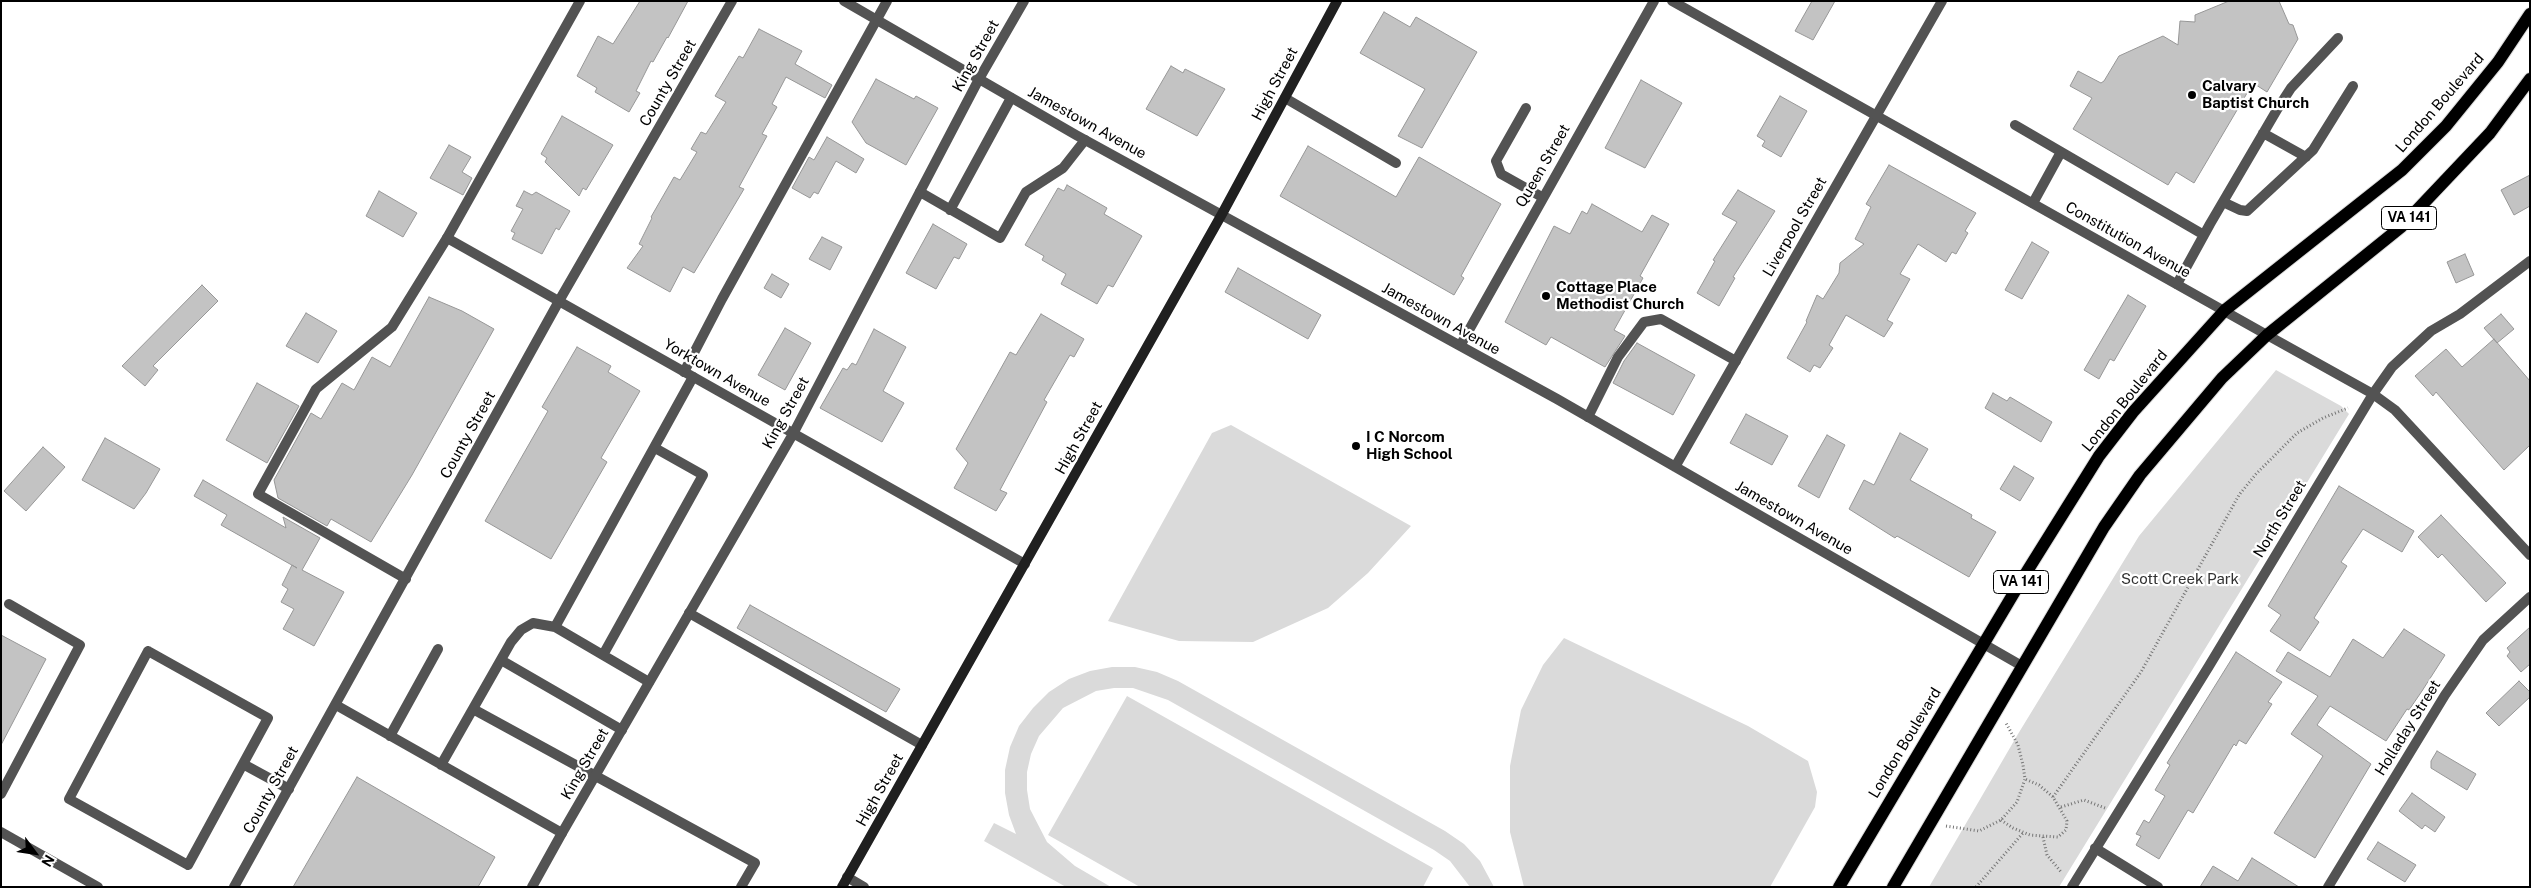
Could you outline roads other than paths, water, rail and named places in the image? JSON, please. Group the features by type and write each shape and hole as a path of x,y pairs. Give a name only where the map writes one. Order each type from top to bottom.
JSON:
{"main road":[{"name":"High Street","path":"845,882 1222,214 1337,1"},
{"name":"London Boulevard","path":"1839,887 1983,644 2099,456 2134,412 2225,310 2402,170 2446,126 2498,62 2530,14"},
{"name":"VA 141","path":"1893,887 2104,527 2140,474 2222,378 2267,335 2401,227 2490,133 2530,79"}],"street":[{"path":"406,579 258,494 316,389 392,327 447,238 580,1"},
{"name":"County Street","path":"234,887 559,301 732,1"},
{"name":"Jamestown Avenue","path":"844,1 1085,140 1588,417 2022,666"},
{"path":"556,627 655,448 722,299 887,1"},
{"name":"King Street","path":"532,887 793,434 979,79 1024,1"},
{"name":"Queen Street","path":"1460,346 1542,197 1654,1"},
{"name":"Constitution Avenue","path":"1672,1 2373,394 2395,410 2530,555"},
{"name":"Liverpool Street","path":"1675,467 1942,1"},
{"path":"2177,284 2263,133 2292,88 2338,38"},
{"path":"2223,202 2240,210 2248,211 2313,150 2353,86"},
{"path":"950,210 1011,98"},
{"path":"1285,98 1396,163"},
{"path":"1526,108 1496,161 1501,174 1542,197"},
{"path":"2015,125 2204,235"},
{"path":"2263,133 2306,157"},
{"path":"920,192 1000,238 1026,192 1063,168 1085,140"},
{"path":"2032,203 2061,152"},
{"name":"Yorktown Avenue","path":"447,238 1025,564"},
{"name":"North Street","path":"2072,886 2373,394 2392,367 2406,352 2431,331 2460,314 2530,261"},
{"path":"1588,417 1618,357 1644,322 1661,319 1736,361"},
{"path":"603,655 703,475 655,448"},
{"name":"Holladay Street","path":"2328,887 2445,695 2477,648 2483,640 2530,597"},
{"path":"1,794 80,645 9,604"},
{"path":"690,613 922,745"},
{"path":"441,765 501,660 521,630 533,623 556,627 649,682"},
{"path":"390,736 438,649"},
{"path":"148,651 268,718 243,764 188,865 70,800 148,651"},
{"path":"501,660 622,730"},
{"path":"336,705 562,833"},
{"path":"473,709 755,863 741,887"},
{"path":"243,764 289,789"},
{"path":"1,832 98,887"},
{"path":"2096,848 2158,887"},
{"path":"845,882 864,887"}],"place":[{"name":"Calvary Baptist Church","path":"2192,95"},
{"name":"Cottage Place Methodist Church","path":"1546,296"},
{"name":"I C Norcom High School","path":"1356,446"}],"park label":[{"name":"Scott Creek Park","path":"2180,579"}]}
